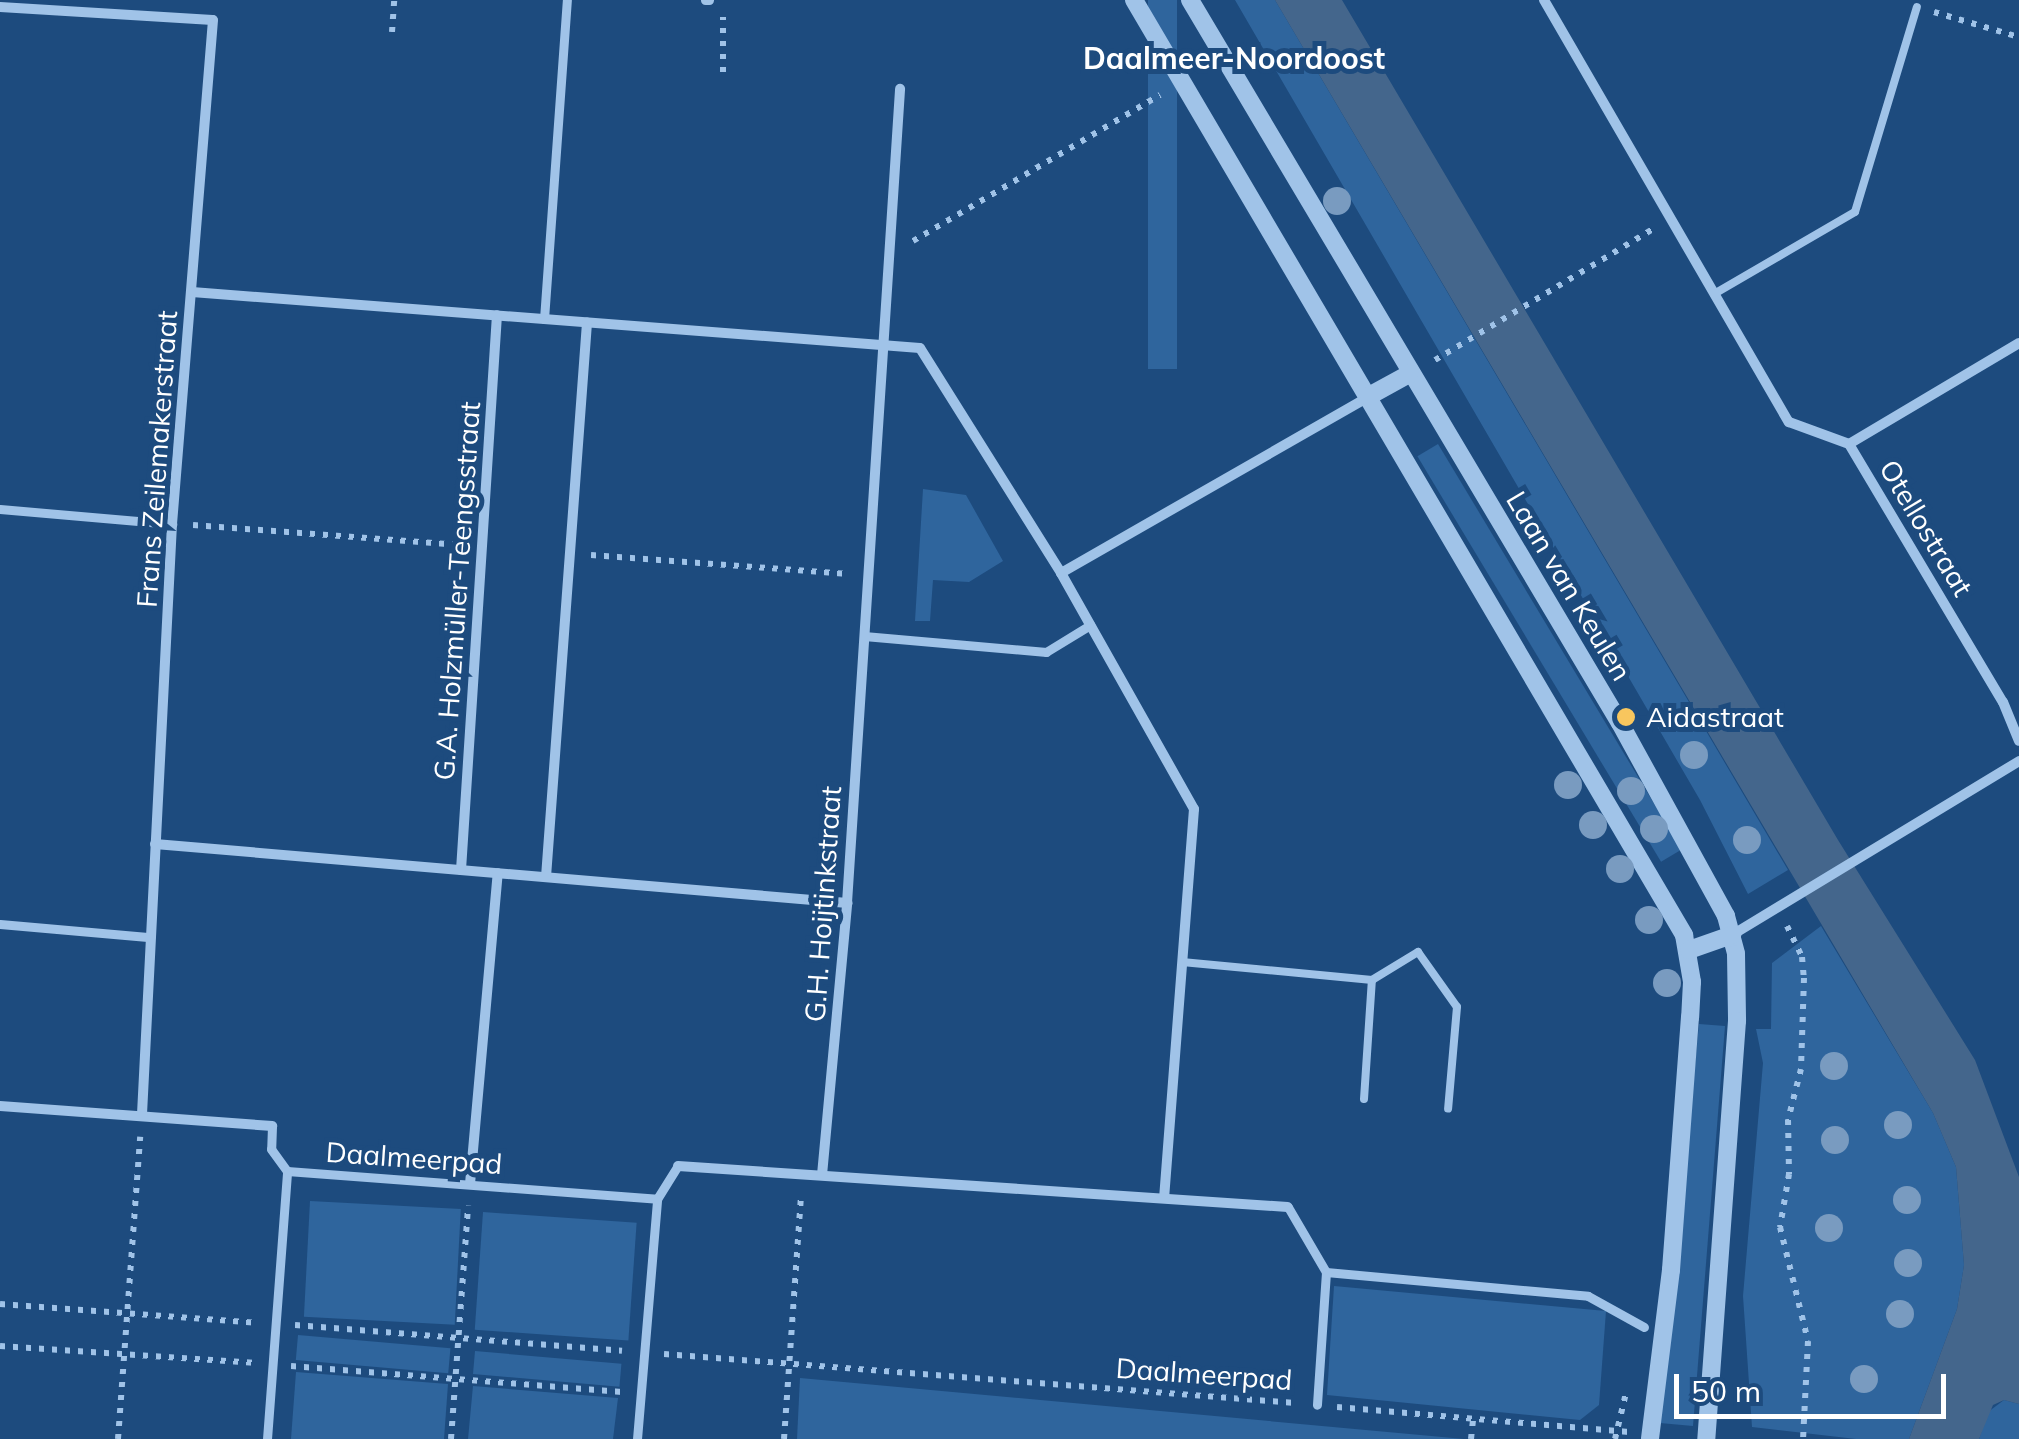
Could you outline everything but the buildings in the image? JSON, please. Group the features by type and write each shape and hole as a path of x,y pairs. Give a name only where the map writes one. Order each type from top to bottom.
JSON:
{"street":[{"path":"544,319 567,0"},
{"path":"1134,0 1678,919 1689,950 1692,982 1671,1270 1650,1439"},
{"name":"Laan van Keulen","path":"1190,0 1620,723 1720,901 1732,935 1737,1022 1706,1439"},
{"name":"Otellostraat","path":"1544,0 1790,422 1850,444 2004,702 2019,741"},
{"name":"Frans Zeilemakerstraat","path":"0,6 213,20 172,524 142,1115"},
{"name":"G.H. Hoijtinkstraat","path":"822,1175 847,903 900,89"},
{"path":"192,292 920,348 1061,573 1194,809 1164,1196"},
{"name":"G.A. Holzmüller-Teengsstraat","path":"461,870 498,316"},
{"path":"546,877 586,323"},
{"path":"1850,444 2019,343"},
{"path":"1061,573 1409,374"},
{"path":"0,509 172,524"},
{"path":"864,636 1046,652 1090,625"},
{"path":"1689,950 1732,935 1790,902 2019,761"},
{"path":"155,844 847,903"},
{"path":"470,1184 498,873"},
{"path":"0,924 150,936"},
{"path":"0,1106 272,1126"},
{"name":"Daalmeerpad","path":"267,1439 287,1171 270,1149 272,1126"},
{"path":"637,1439 656,1199 678,1166 1164,1196 1288,1208 1326,1272 1318,1405"},
{"name":"Daalmeerpad","path":"287,1171 656,1199"},
{"path":"1326,1272 1588,1296 1644,1327"}],"lane":[{"path":"1714,294 1855,212 1917,7"},
{"path":"1182,962 1372,980 1418,952 1457,1008 1448,1109"},
{"path":"1364,1099 1372,980"}],"path":[{"path":"392,32 394,0"},
{"path":"708,0 725,20 722,72"},
{"path":"1917,7 2019,37"},
{"path":"889,255 1183,82"},
{"path":"1469,338 1670,218"},
{"path":"172,524 482,546"},
{"path":"570,553 868,576"},
{"path":"1779,908 1802,957 1804,978 1801,1069 1788,1120 1789,1174 1780,1228 1808,1341 1803,1439"},
{"path":"118,1439 142,1115"},
{"path":"784,1439 803,1174"},
{"path":"451,1439 470,1184"},
{"name":"Daalmeerpad","path":"0,1304 1615,1431"},
{"path":"0,1346 641,1394"},
{"path":"1472,1439 1473,1419"}],"shaded area":[{"path":"1148,0 1177,0 1177,369 1148,369"},
{"path":"1235,0 1275,0 1788,870 1748,894 1700,800"},
{"path":"1275,0 1342,0 1838,840 1975,1060 2019,1177 2019,1404 2004,1400 1993,1405 1979,1439 1909,1439 1957,1309 1964,1265 1956,1167 1933,1113"},
{"path":"1438,444 1682,849 1661,862 1417,456"},
{"path":"923,489 966,495 1003,561 969,582 933,580 930,621 915,621"},
{"path":"1821,926 1933,1113 1956,1167 1964,1265 1957,1309 1909,1439 1856,1439 1752,1427 1743,1296 1763,1063 1756,1029 1771,1029 1772,963"},
{"path":"1699,1024 1725,1026 1693,1426 1660,1423"},
{"path":"310,1201 461,1209 455,1325 304,1317"},
{"path":"483,1212 637,1223 628,1340 475,1330"},
{"path":"1334,1286 1606,1311 1599,1405 1580,1420 1327,1395"},
{"path":"298,1335 450,1348 448,1373 296,1360"},
{"path":"475,1351 621,1364 619,1387 473,1374"},
{"path":"296,1372 448,1384 444,1439 291,1439"},
{"path":"800,1378 1464,1439 797,1439"},
{"path":"473,1386 618,1398 613,1439 468,1439"},
{"path":"2004,1400 2019,1404 2019,1439 1979,1439 1988,1412"}],"place":[{"name":"Aidastraat","path":"1626,717"}],"district":[{"name":"Daalmeer-Noordoost","path":"1234,58"}]}
